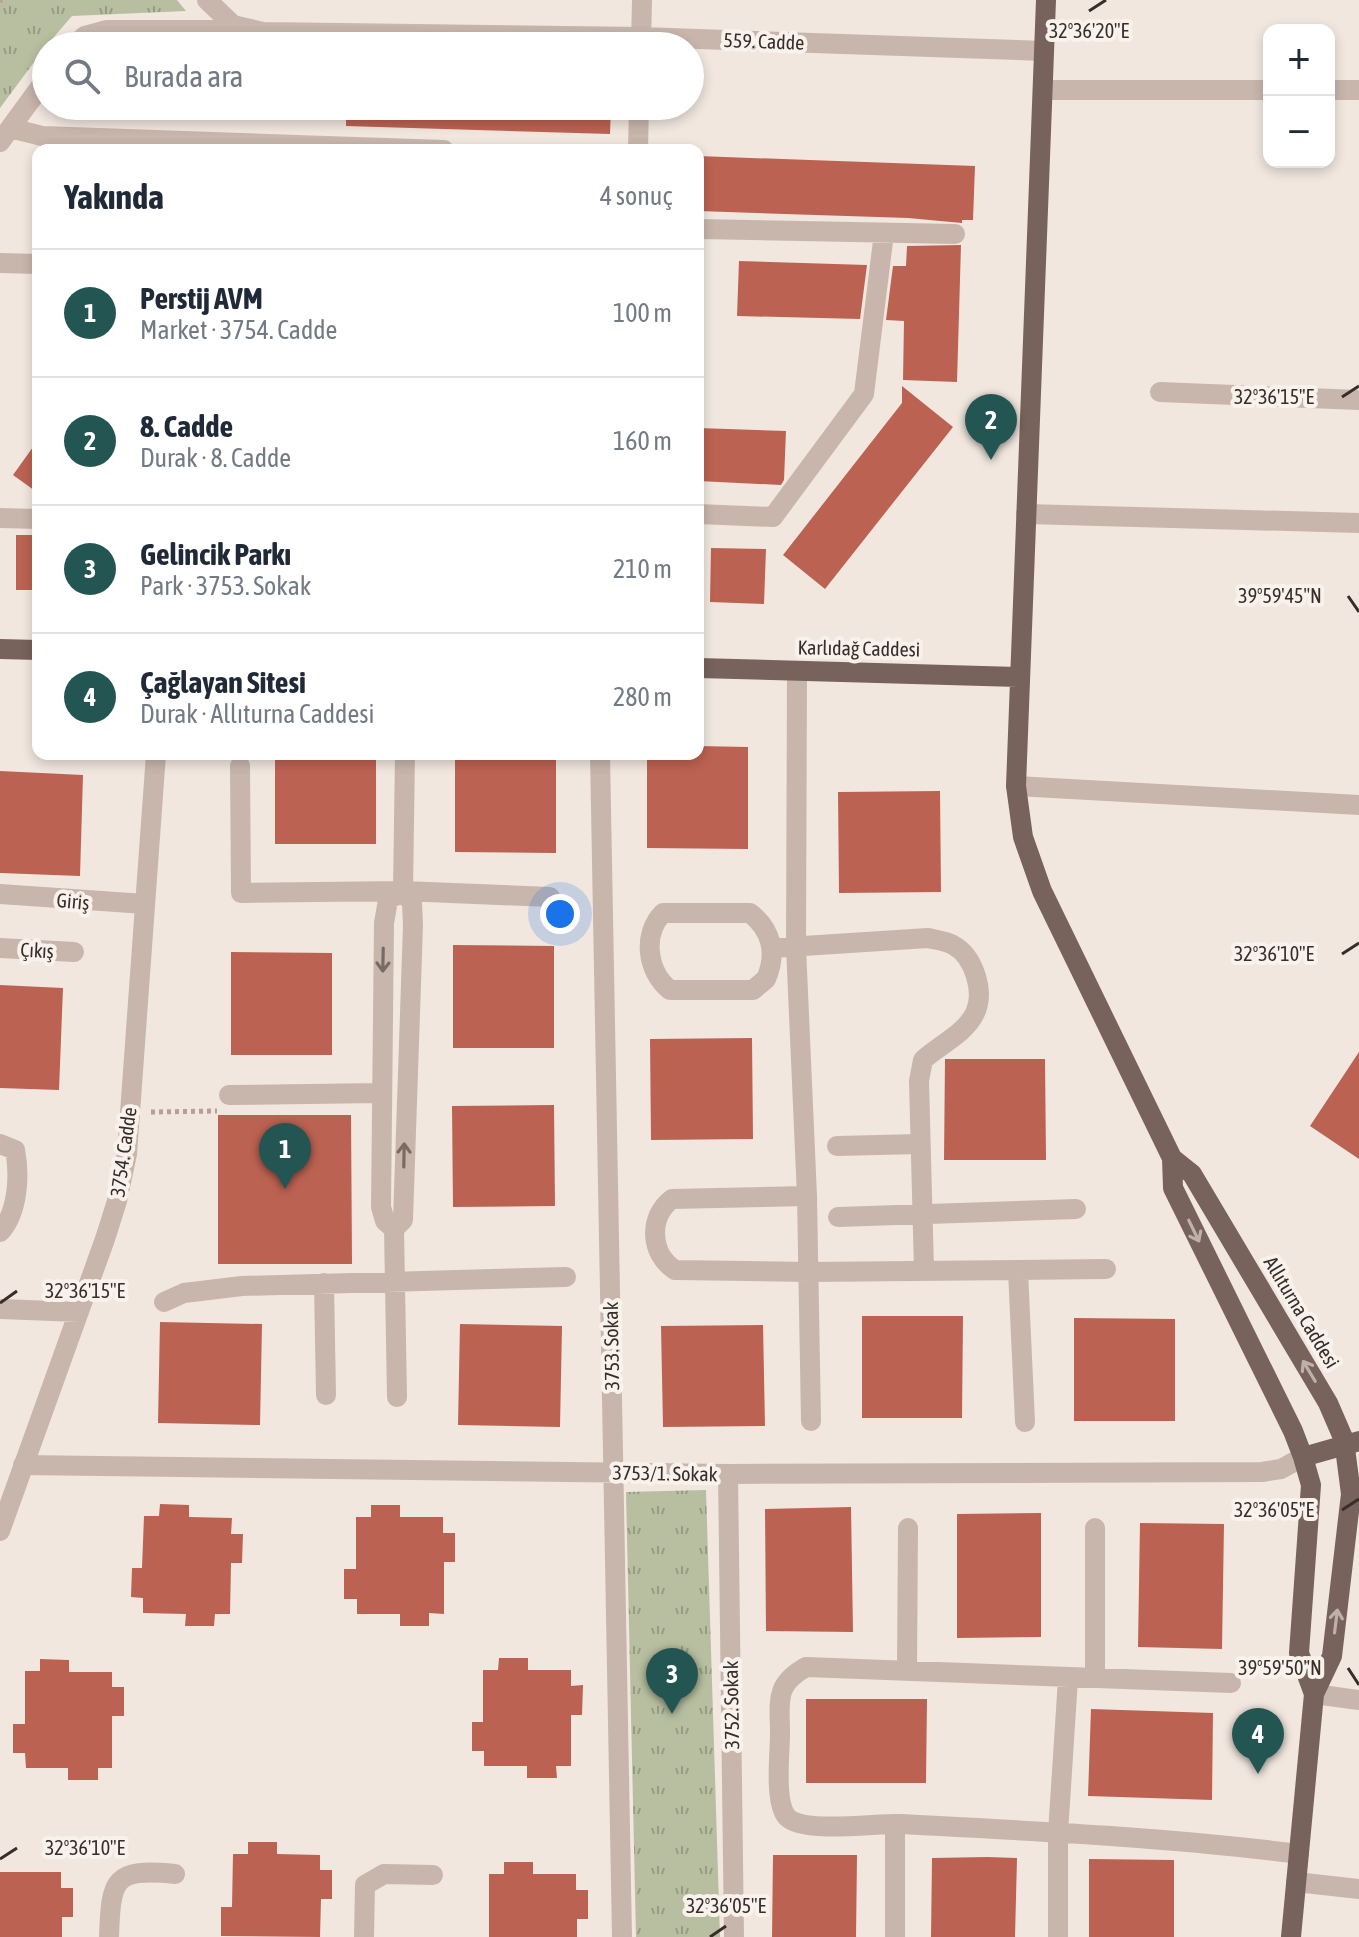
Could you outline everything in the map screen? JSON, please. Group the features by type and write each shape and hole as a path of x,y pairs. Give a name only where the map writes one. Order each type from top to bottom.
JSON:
{"main road":[{"name":"Allıturna Caddesi","path":"1046,0 1016,786 1023,837 1042,891 1172,1158 1173,1188 1303,1457 1311,1485 1299,1653 1314,1694"},
{"path":"0,649 32,650"},
{"name":"Karlıdağ Caddesi","path":"704,668 1019,677"},
{"name":"Allıturna Caddesi","path":"1172,1158 1192,1174 1352,1443 1351,1494 1332,1656 1314,1694 1291,1937"},
{"path":"1303,1457 1352,1443"}],"street":[{"path":"207,0 233,25 247,30"},
{"path":"641,32 642,0"},
{"name":"559. Cadde","path":"100,32 313,32"},
{"name":"559. Cadde","path":"704,43 1044,51"},
{"path":"1043,90 1263,90"},
{"path":"1335,90 1359,90"},
{"path":"5,135 32,98"},
{"path":"638,144 639,120"},
{"path":"5,135 272,144"},
{"path":"704,229 955,234"},
{"path":"704,514 773,517 864,394 884,233"},
{"path":"0,263 32,264"},
{"path":"1160,392 1359,400"},
{"path":"1026,514 1359,523"},
{"path":"0,518 32,519"},
{"path":"797,671 796,947 807,1196 811,1421"},
{"name":"3754. Cadde","path":"0,1531 117,1201 127,1154 156,760"},
{"path":"397,1397 394,1229 403,1220 413,925 412,903 403,891 405,760"},
{"name":"3753. Sokak","path":"600,760 622,1937"},
{"path":"240,766 241,893 403,891 550,897"},
{"path":"1016,786 1359,805"},
{"path":"394,1229 385,1221 381,1207 384,923 388,900 403,891"},
{"name":"Giriş","path":"0,894 90,903 145,904"},
{"path":"663,913 750,913 767,929 772,948 766,979 753,990 670,990 653,970 650,931 663,913"},
{"path":"772,948 928,938 953,945 967,957 975,975 979,999 974,1014 956,1036 923,1060 918,1103 924,1270"},
{"name":"Çıkış","path":"0,948 74,952"},
{"path":"229,1095 381,1093"},
{"path":"0,1144 15,1150 18,1165 14,1206 0,1232"},
{"path":"837,1146 920,1144"},
{"path":"807,1196 672,1199 661,1207 656,1218 655,1235 666,1265 675,1270 809,1272 1106,1269"},
{"path":"838,1217 1076,1209"},
{"path":"1018,1271 1025,1422"},
{"path":"164,1302 184,1293 242,1286 566,1277"},
{"path":"324,1283 326,1395"},
{"path":"0,1309 79,1312"},
{"name":"3753/1. Sokak","path":"23,1465 728,1474 1262,1472 1281,1469 1303,1457"},
{"name":"3752. Sokak","path":"728,1474 734,1937"},
{"path":"907,1670 908,1528"},
{"path":"1095,1528 1095,1678"},
{"path":"1231,1683 806,1667 790,1676 781,1693 779,1801 788,1818 805,1825 895,1824 1058,1833 1299,1854"},
{"path":"1058,1937 1058,1833 1068,1679"},
{"path":"1314,1694 1359,1700"},
{"path":"895,1824 895,1937"},
{"path":"109,1937 110,1896 119,1881 133,1874 175,1874"},
{"path":"364,1937 365,1885 384,1874 433,1875"},
{"path":"1296,1882 1359,1889"}],"green space":[{"path":"0,0 177,0 186,11 72,16 58,32 32,32 32,65 0,108"},
{"path":"706,1490 720,1937 636,1937 626,1492"}],"building":[{"path":"346,120 610,120 610,134 346,126"},
{"path":"704,156 975,166 973,220 962,220 962,223 908,218 704,211"},
{"path":"961,245 957,382 903,380 904,321 886,320 893,266 906,266 907,246"},
{"path":"739,261 867,265 860,319 737,316"},
{"path":"902,386 953,427 825,589 783,555 902,403"},
{"path":"704,428 786,431 784,480 781,485 704,481"},
{"path":"32,448 32,489 13,475"},
{"path":"16,535 32,535 32,590 16,590"},
{"path":"711,548 766,549 764,604 710,602"},
{"path":"704,746 748,747 748,849 647,848 647,760 704,760"},
{"path":"275,760 376,760 376,844 275,844"},
{"path":"455,760 556,760 556,853 455,852"},
{"path":"0,771 83,775 80,876 0,873"},
{"path":"940,791 941,892 839,893 838,792"},
{"path":"453,945 554,946 554,1048 453,1048"},
{"path":"231,952 332,953 332,1055 231,1055"},
{"path":"0,985 63,988 59,1090 0,1088"},
{"path":"752,1038 753,1139 651,1140 650,1039"},
{"path":"1359,1052 1359,1159 1310,1126"},
{"path":"945,1059 1045,1059 1046,1160 944,1160"},
{"path":"554,1105 555,1206 453,1207 452,1106"},
{"path":"218,1115 351,1115 352,1264 218,1264"},
{"path":"862,1316 963,1316 962,1418 862,1418"},
{"path":"1074,1318 1175,1319 1175,1421 1074,1421"},
{"path":"160,1322 262,1324 260,1425 158,1423"},
{"path":"460,1324 562,1326 560,1427 458,1425"},
{"path":"763,1325 765,1426 663,1427 661,1326"},
{"path":"160,1504 189,1505 189,1517 232,1518 231,1534 243,1534 242,1563 231,1563 230,1614 215,1614 214,1626 185,1626 186,1614 143,1613 143,1598 131,1597 132,1568 142,1568 144,1516 159,1516"},
{"path":"371,1505 400,1505 400,1517 443,1517 443,1533 455,1533 455,1562 444,1562 444,1614 429,1613 429,1626 400,1626 400,1614 357,1614 357,1599 344,1599 344,1569 356,1569 356,1517 371,1517"},
{"path":"851,1507 853,1632 766,1631 765,1509"},
{"path":"1041,1513 1041,1637 957,1638 957,1514"},
{"path":"1140,1523 1224,1524 1222,1649 1138,1647"},
{"path":"499,1658 528,1658 528,1670 571,1670 571,1686 583,1685 582,1715 571,1715 571,1766 556,1766 557,1778 527,1778 527,1766 484,1766 484,1751 472,1751 472,1722 483,1722 483,1670 498,1670"},
{"path":"40,1659 69,1660 69,1672 112,1672 112,1687 124,1687 124,1716 112,1716 112,1768 98,1768 98,1780 68,1780 68,1768 26,1768 25,1753 13,1753 13,1724 25,1724 25,1671 40,1671"},
{"path":"806,1699 927,1699 926,1783 806,1783"},
{"path":"1091,1709 1213,1713 1212,1800 1088,1796"},
{"path":"248,1842 277,1842 277,1854 320,1855 320,1870 332,1870 332,1899 321,1899 320,1937 221,1936 221,1907 232,1907 233,1854 248,1854"},
{"path":"773,1855 857,1855 856,1937 772,1937"},
{"path":"932,1858 1017,1858 1015,1937 931,1937"},
{"path":"1089,1859 1174,1860 1174,1937 1089,1937"},
{"path":"504,1862 533,1862 533,1874 576,1874 576,1890 588,1890 588,1919 577,1919 577,1937 489,1937 489,1874 504,1874"},
{"path":"0,1872 61,1872 61,1888 73,1888 73,1917 62,1917 62,1937 0,1937"}],"place":[{"name":"8. Cadde","path":"991,460"},
{"name":"Perstij AVM","path":"285,1189"},
{"name":"Gelincik Parkı","path":"672,1714"},
{"name":"Çağlayan Sitesi","path":"1258,1774"}]}
